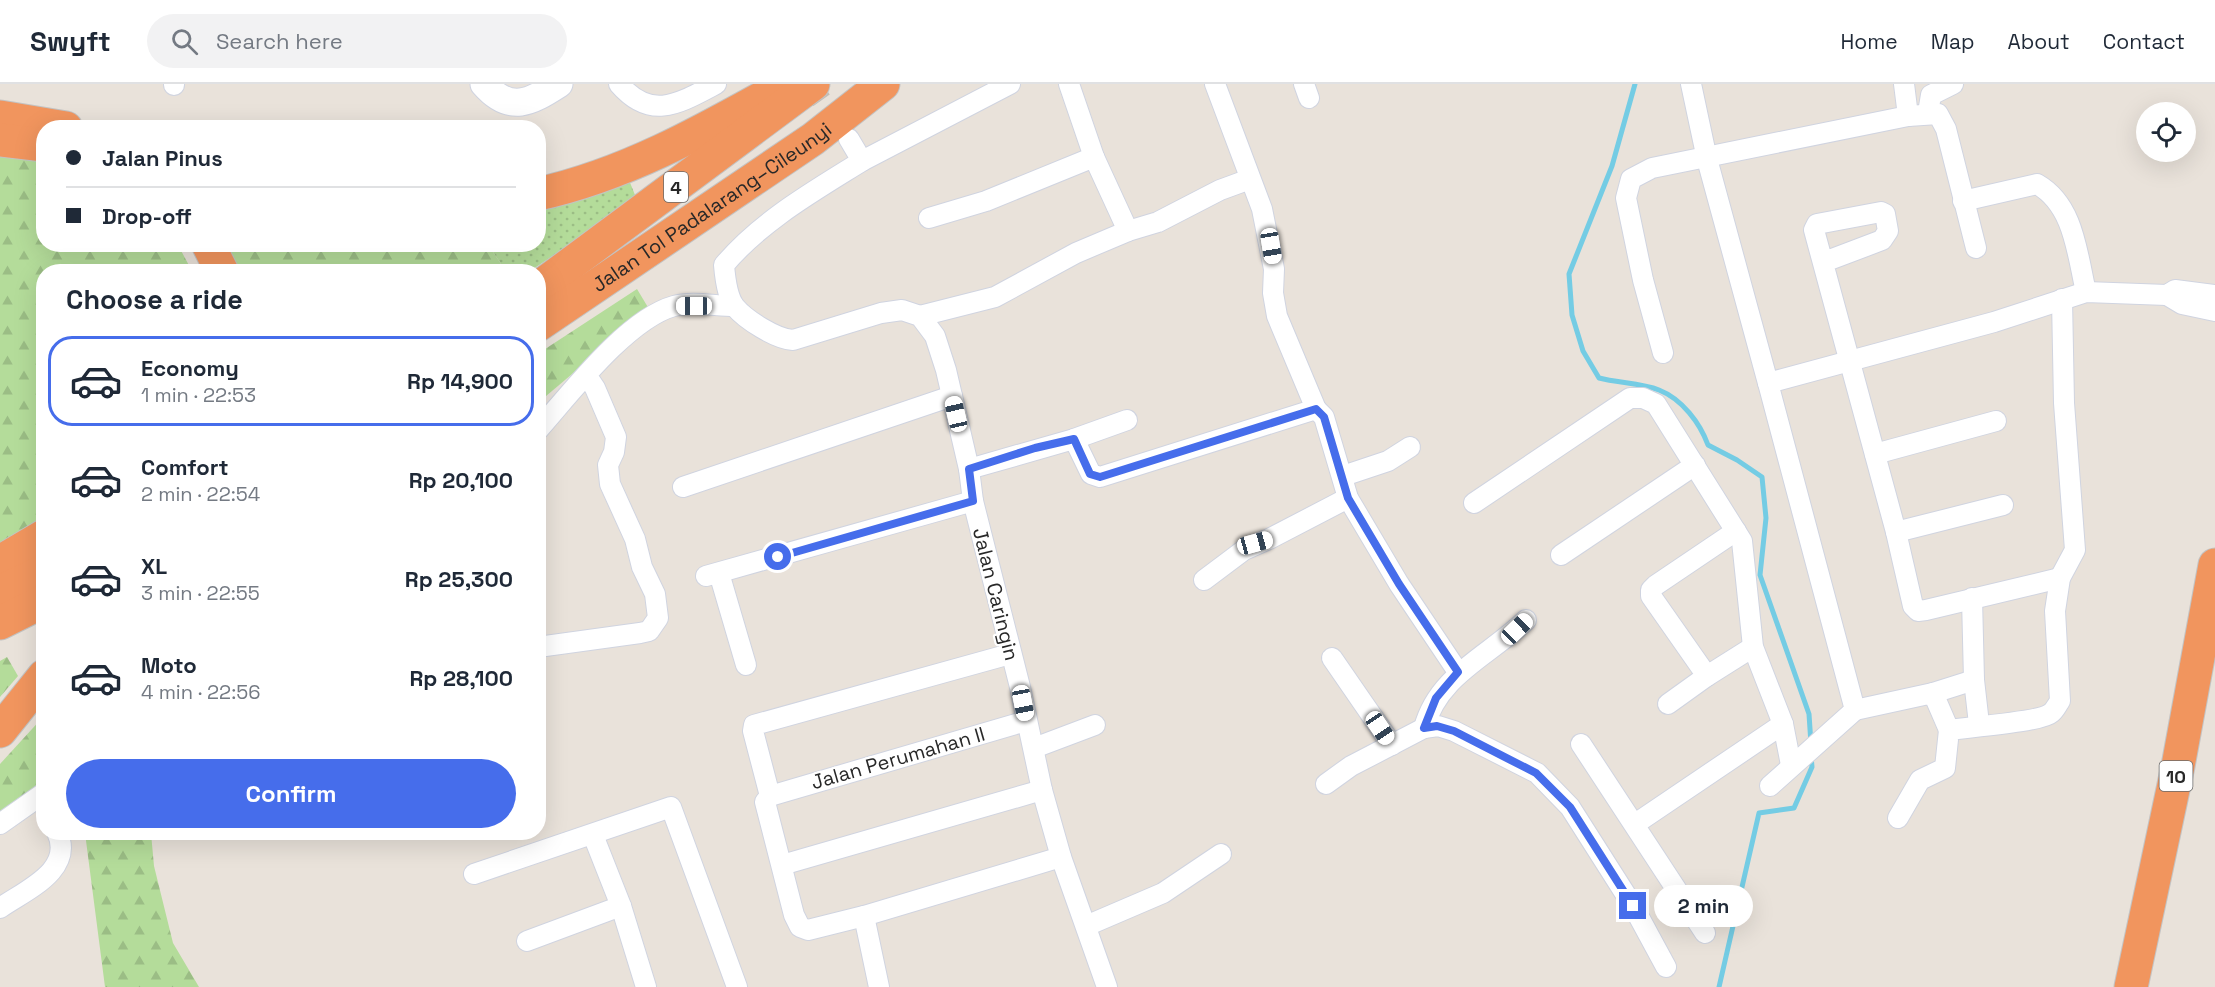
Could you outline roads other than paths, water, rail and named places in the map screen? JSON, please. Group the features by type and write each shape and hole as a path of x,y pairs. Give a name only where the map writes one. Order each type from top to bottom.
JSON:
{"highway":[{"path":"546,192 591,181 697,134 786,84"},
{"name":"Jalan Tol Padalarang–Cileunyi","path":"546,282 813,84"},
{"name":"Jalan Tol Padalarang–Cileunyi","path":"546,321 813,139 883,84"},
{"path":"0,117 36,123"},
{"path":"0,141 36,144"},
{"path":"0,562 36,541"},
{"name":"10","path":"2131,987 2178,766 2215,565"},
{"path":"0,592 36,575"},
{"path":"0,623 36,605"},
{"path":"0,731 36,686"}],"street":[{"path":"484,84 502,100 512,103 539,97 559,84"},
{"path":"619,84 636,101 648,107 670,104 693,97 716,84"},
{"path":"1010,84 862,161 786,210 735,252 724,265 725,279 734,306 752,321 786,340 793,340 881,313 902,310 920,316 995,297 1030,276 1128,231 1158,222 1220,190 1250,179"},
{"path":"1069,84 1094,157 1128,231"},
{"path":"1215,84 1262,209 1271,246 1274,269 1273,293 1277,316 1316,409 1324,417 1348,498 1399,584 1458,672"},
{"path":"1693,84 1707,159 1855,710"},
{"path":"1904,84 1908,116"},
{"path":"1928,113 1931,95 1953,84"},
{"path":"1663,353 1643,280 1626,198 1631,179 1652,168 1707,159 1908,116 1938,114 1944,122 1962,201 1976,248"},
{"path":"849,139 862,161"},
{"path":"929,218 986,201 1094,157"},
{"path":"1962,201 2037,184 2051,192 2069,222 2086,292"},
{"path":"1824,262 1896,532 1913,606 1918,611 1926,610 2060,578"},
{"path":"2167,295 2175,290 2215,295"},
{"path":"1768,383 1994,322 2086,292 2167,295 2182,304 2215,311"},
{"path":"1949,730 1979,724 2014,723 2046,716 2060,701 2055,611 2060,578 2075,550 2064,402 2062,299"},
{"path":"546,421 610,348 653,316 675,306 734,306"},
{"name":"Jalan Caringin","path":"920,316 939,346 969,469 973,501 1042,789 1061,857 1107,987"},
{"path":"546,646 649,631 658,618 655,594 607,475 616,437 595,387 591,382 583,380"},
{"path":"683,487 952,396"},
{"path":"1474,503 1630,398 1644,398 1656,404 1742,541 1753,647 1796,761"},
{"path":"1074,439 1090,474 1100,477 1316,409"},
{"path":"969,469 1035,448 1074,439 1127,420"},
{"path":"1875,454 1996,421"},
{"path":"1343,476 1388,461 1410,447"},
{"path":"1561,555 1695,465"},
{"path":"1204,580 1255,543 1269,539 1348,498"},
{"path":"746,664 713,575 973,501"},
{"path":"1896,532 2003,505"},
{"path":"1707,676 1654,604 1651,590 1736,531"},
{"path":"1972,598 1974,680 1979,724"},
{"path":"1424,728 1436,698 1458,672 1526,620"},
{"path":"1668,704 1753,647"},
{"path":"1010,654 754,725 753,731 770,796 765,802 794,915 800,927 808,930 864,916 1061,857"},
{"path":"1332,657 1392,745"},
{"path":"1770,786 1855,710 1934,693 1974,680"},
{"path":"1898,818 1915,785 1945,768 1949,730 1934,693"},
{"name":"Jalan Perumahan II","path":"770,796 1026,721"},
{"path":"1635,824 1783,724"},
{"path":"1034,748 1095,725"},
{"path":"1326,784 1351,766 1424,728 1437,726 1454,731 1536,773 1555,789 1570,807 1633,906 1666,967"},
{"path":"1581,744 1705,933"},
{"path":"782,865 1042,789"},
{"path":"0,824 36,802"},
{"path":"474,874 671,807 737,987"},
{"path":"593,835 621,906 646,987"},
{"path":"0,908 47,876 58,865 62,855 61,840"},
{"path":"1086,926 1164,893 1221,854"},
{"path":"527,941 621,906"},
{"path":"864,916 879,987"}],"waterway":[{"path":"1635,84 1612,166 1569,274 1572,315 1583,351 1599,378 1645,386 1667,394 1689,413 1700,428 1708,445 1737,460 1762,477 1766,518 1760,575 1809,714 1811,744"},
{"path":"1719,987 1759,813 1794,808 1812,767 1811,756"}],"tunnel":[{"path":"810,84 842,129"}]}
